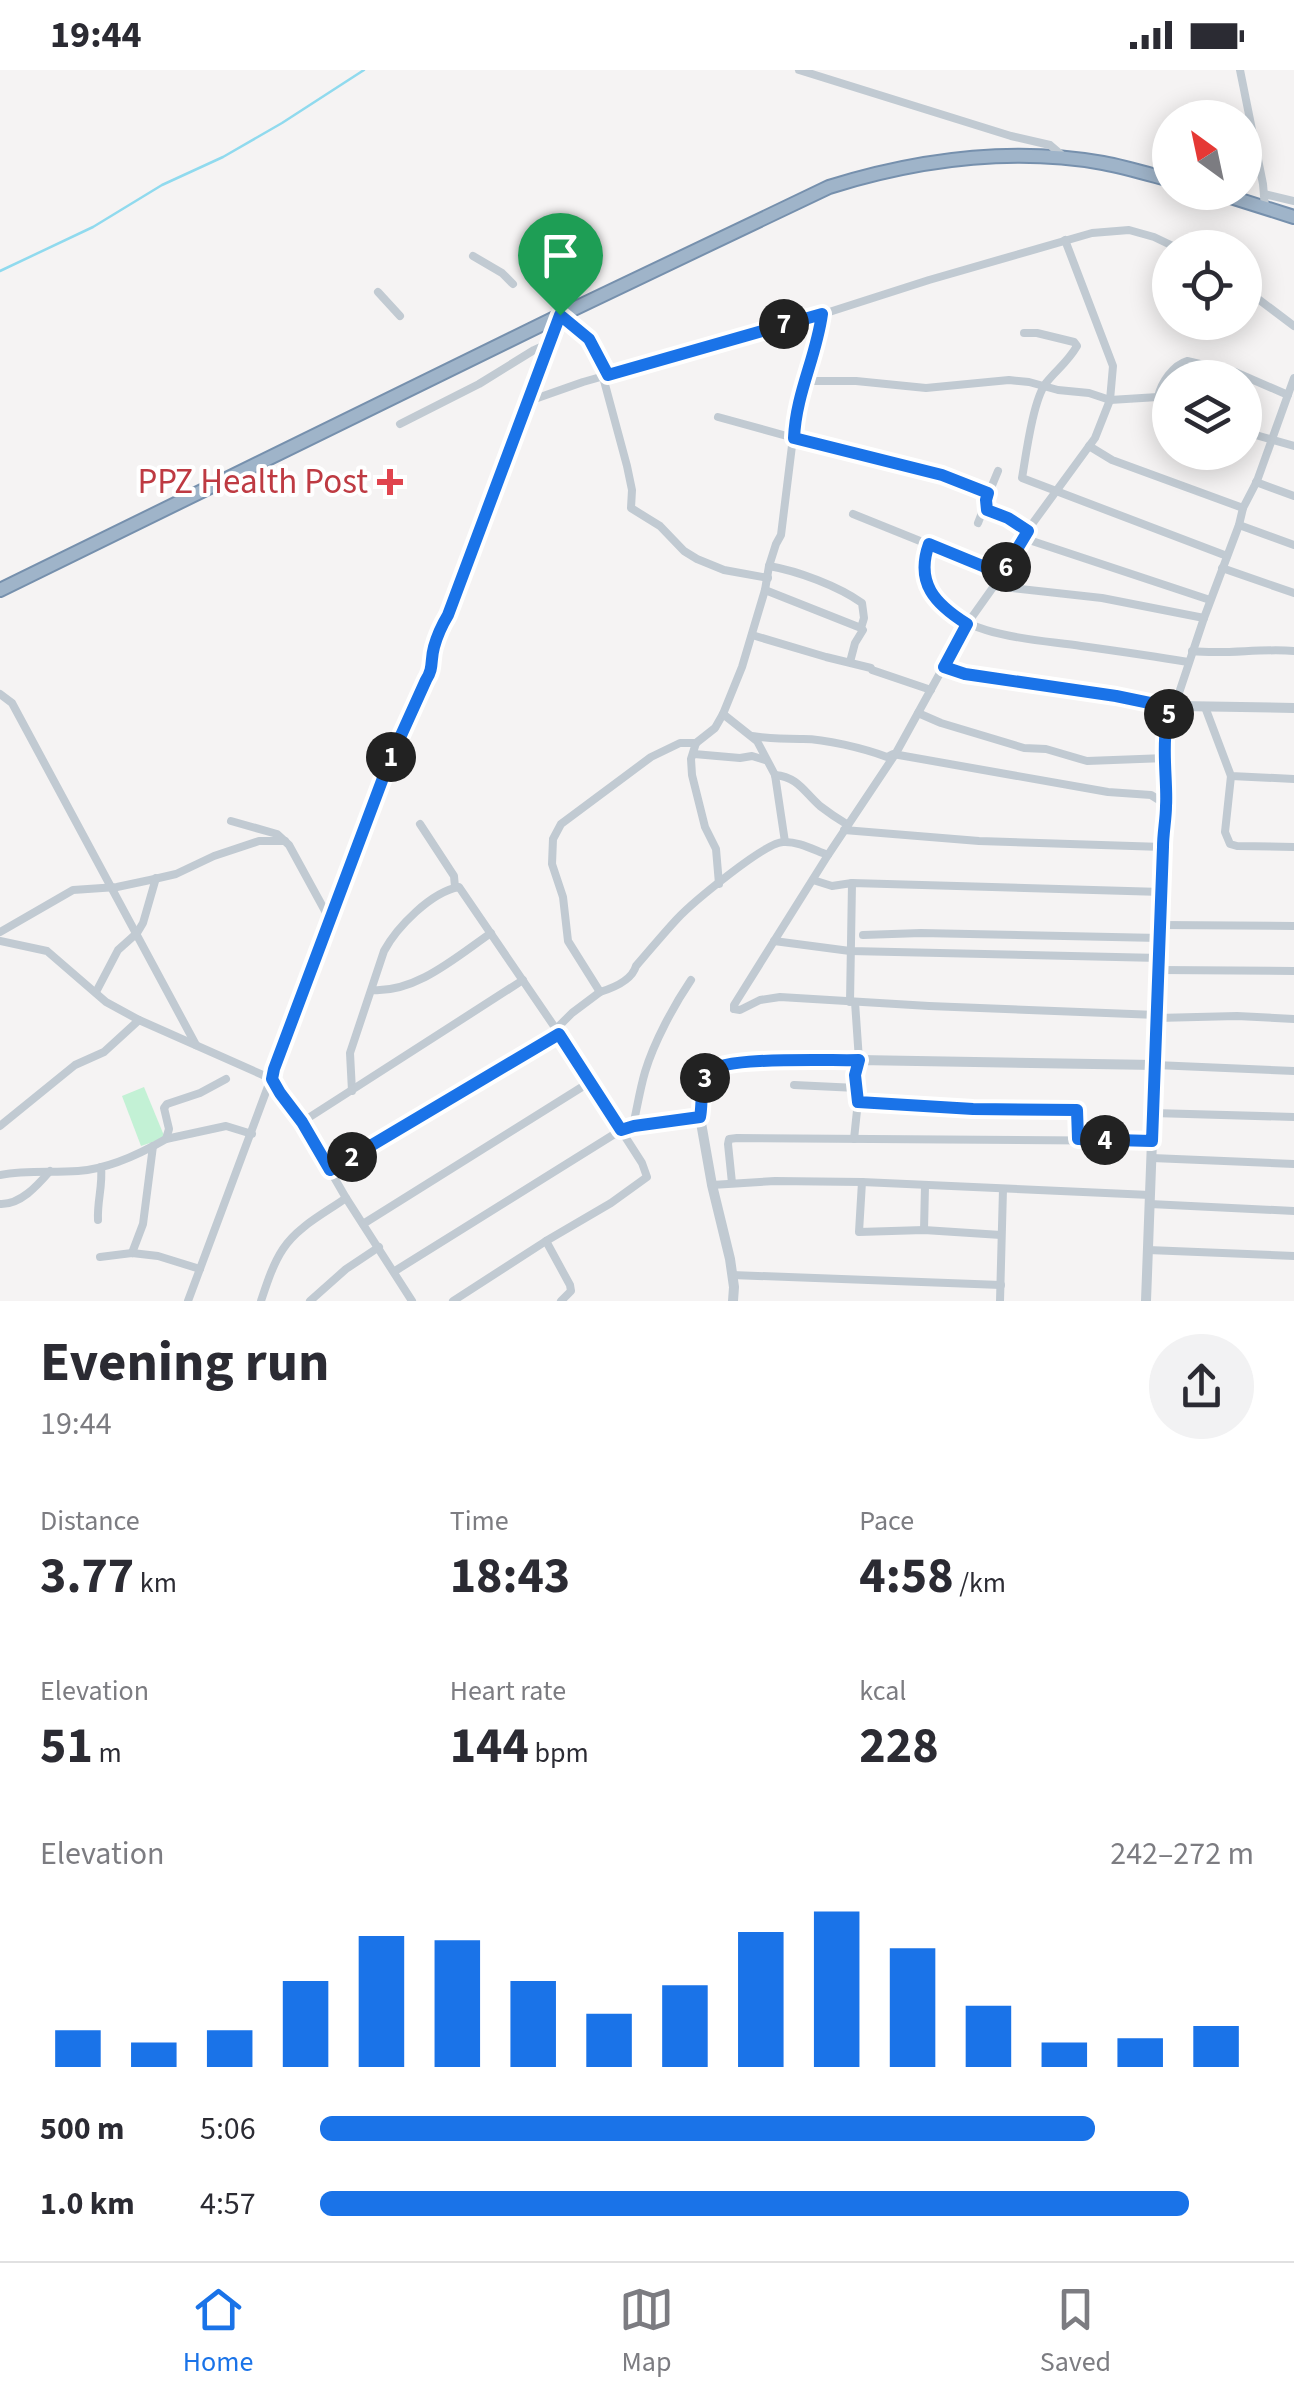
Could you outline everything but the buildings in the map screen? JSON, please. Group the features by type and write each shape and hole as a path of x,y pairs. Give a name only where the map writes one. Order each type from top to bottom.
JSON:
{"highway":[{"path":"0,590 800,200 868,175 923,163 1032,157 1106,164 1152,176"},
{"path":"1264,201 1294,216"}],"street":[{"path":"799,70 1050,145 1068,160"},
{"path":"1240,70 1264,201 1293,199"},
{"path":"529,401 1065,240 1129,230 1152,236"},
{"path":"1065,240 1112,360 1110,400 1089,446 1025,534 967,624 894,754 734,1010 780,996 1157,1017 1294,1019"},
{"path":"473,256 513,284"},
{"path":"378,292 400,316"},
{"path":"1262,302 1294,326"},
{"path":"600,992 568,941 563,898 552,864 553,839 569,817 652,757 680,743 696,743 715,728 723,714 742,667 781,536 795,417 822,314"},
{"path":"188,1301 389,762 433,668 436,639 560,315 589,339 606,376 621,436 632,508 660,526 697,559 724,570 768,578"},
{"path":"1024,332 1037,332 1077,346 1067,364 1044,386 1022,478 1227,556"},
{"path":"400,424 549,343"},
{"path":"1146,1301 1167,720 1239,526 1242,508 1256,482 1294,378"},
{"path":"804,381 904,388 1009,380 1110,400 1152,397"},
{"path":"1262,384 1288,395"},
{"path":"718,417 942,475 988,493"},
{"path":"1262,437 1294,446"},
{"path":"1089,446 1112,460 1242,508"},
{"path":"978,522 998,470"},
{"path":"1256,482 1294,496"},
{"path":"985,506 1008,518 1025,534 1210,600"},
{"path":"852,514 1002,574"},
{"path":"1239,526 1294,545"},
{"path":"929,544 923,560 926,581 945,610 967,624 1022,637 1188,662"},
{"path":"769,566 790,570 862,602 862,630 850,662"},
{"path":"1222,568 1294,593"},
{"path":"994,586 1102,598 1204,618"},
{"path":"765,590 861,628"},
{"path":"752,635 931,690"},
{"path":"1192,651 1294,651"},
{"path":"944,667 965,674 1174,708 1294,708"},
{"path":"0,694 12,703 196,1045"},
{"path":"1204,707 1231,776 1225,832 1230,844 1294,847"},
{"path":"918,713 1024,748 1046,749 1087,761 1166,758"},
{"path":"723,714 757,741 775,775 785,842"},
{"path":"752,736 782,741 803,738 887,757 894,754 1108,792 1151,795 1166,805"},
{"path":"696,743 692,775 705,827 716,849 719,884"},
{"path":"694,754 765,760"},
{"path":"775,775 802,784 818,804 846,827 979,841 1163,847"},
{"path":"1231,776 1294,779"},
{"path":"231,821 276,834 285,841 330,920"},
{"path":"420,824 454,876 455,887"},
{"path":"0,932 73,890 111,888 176,874 246,844 285,841"},
{"path":"330,1170 558,1031 572,1013 634,972 680,916 752,856 785,842 828,855"},
{"path":"96,992 118,950 143,923 156,878"},
{"path":"812,880 832,886 1162,892"},
{"path":"852,884 852,1002 859,1060 855,1075 858,1102 854,1139"},
{"path":"454,1301 644,1180 646,1172 558,1031 463,892 455,887"},
{"path":"352,1091 350,1053 384,952 392,937 426,905 455,887"},
{"path":"1160,925 1294,926"},
{"path":"863,935 921,932 1160,938"},
{"path":"372,990 409,986 491,934"},
{"path":"0,941 47,951 106,1002 272,1079 380,1247 407,1299"},
{"path":"774,941 850,951 1294,970"},
{"path":"302,1122 522,980"},
{"path":"634,1126 645,1072 691,980"},
{"path":"745,988 769,998"},
{"path":"0,1126 75,1064 104,1052 139,1020"},
{"path":"735,1299 700,1117 706,1078 718,1066 741,1062 859,1060 1294,1071"},
{"path":"166,1139 166,1104 226,1079"},
{"path":"363,1224 590,1082"},
{"path":"794,1086 857,1088"},
{"path":"858,1102 1077,1110 1078,1139"},
{"path":"1153,1114 1294,1117"},
{"path":"395,1272 621,1130 700,1117"},
{"path":"0,1175 34,1170 78,1171 131,1157 166,1139 226,1126 252,1134"},
{"path":"732,1182 729,1139 1152,1141"},
{"path":"132,1253 143,1224 153,1146"},
{"path":"1152,1158 1294,1164"},
{"path":"98,1220 101,1166"},
{"path":"0,1204 5,1206 36,1188 50,1171"},
{"path":"712,1185 862,1182 1294,1210"},
{"path":"862,1182 859,1232 924,1230 1000,1235"},
{"path":"924,1230 925,1186"},
{"path":"1000,1301 1003,1190"},
{"path":"261,1301 284,1246 346,1198"},
{"path":"546,1240 570,1285 571,1291 561,1301"},
{"path":"310,1301 380,1247"},
{"path":"1148,1250 1294,1256"},
{"path":"100,1257 132,1253 158,1256 200,1269"},
{"path":"732,1274 1000,1285"}],"green space":[{"path":"144,1087 165,1138 141,1146 122,1096"}],"waterway":[{"path":"0,271 93,227 162,185 223,157 364,70"}],"place":[{"name":"PPZ Health Post","path":"390,482"}],"route":[{"path":"822,314 798,398 794,438 979,488 988,493 987,510 1028,531 1002,574 929,544 923,560 926,581 945,610 967,624 944,667 965,674 1174,708 1166,730 1152,1141 1078,1139 1077,1110 858,1102 855,1075 859,1060 741,1062 718,1066 710,1071 702,1087 700,1117 621,1130 559,1034 330,1170 272,1079 274,1069 389,762 433,668 433,649 440,629 560,315 589,339 608,375 822,314"}]}
